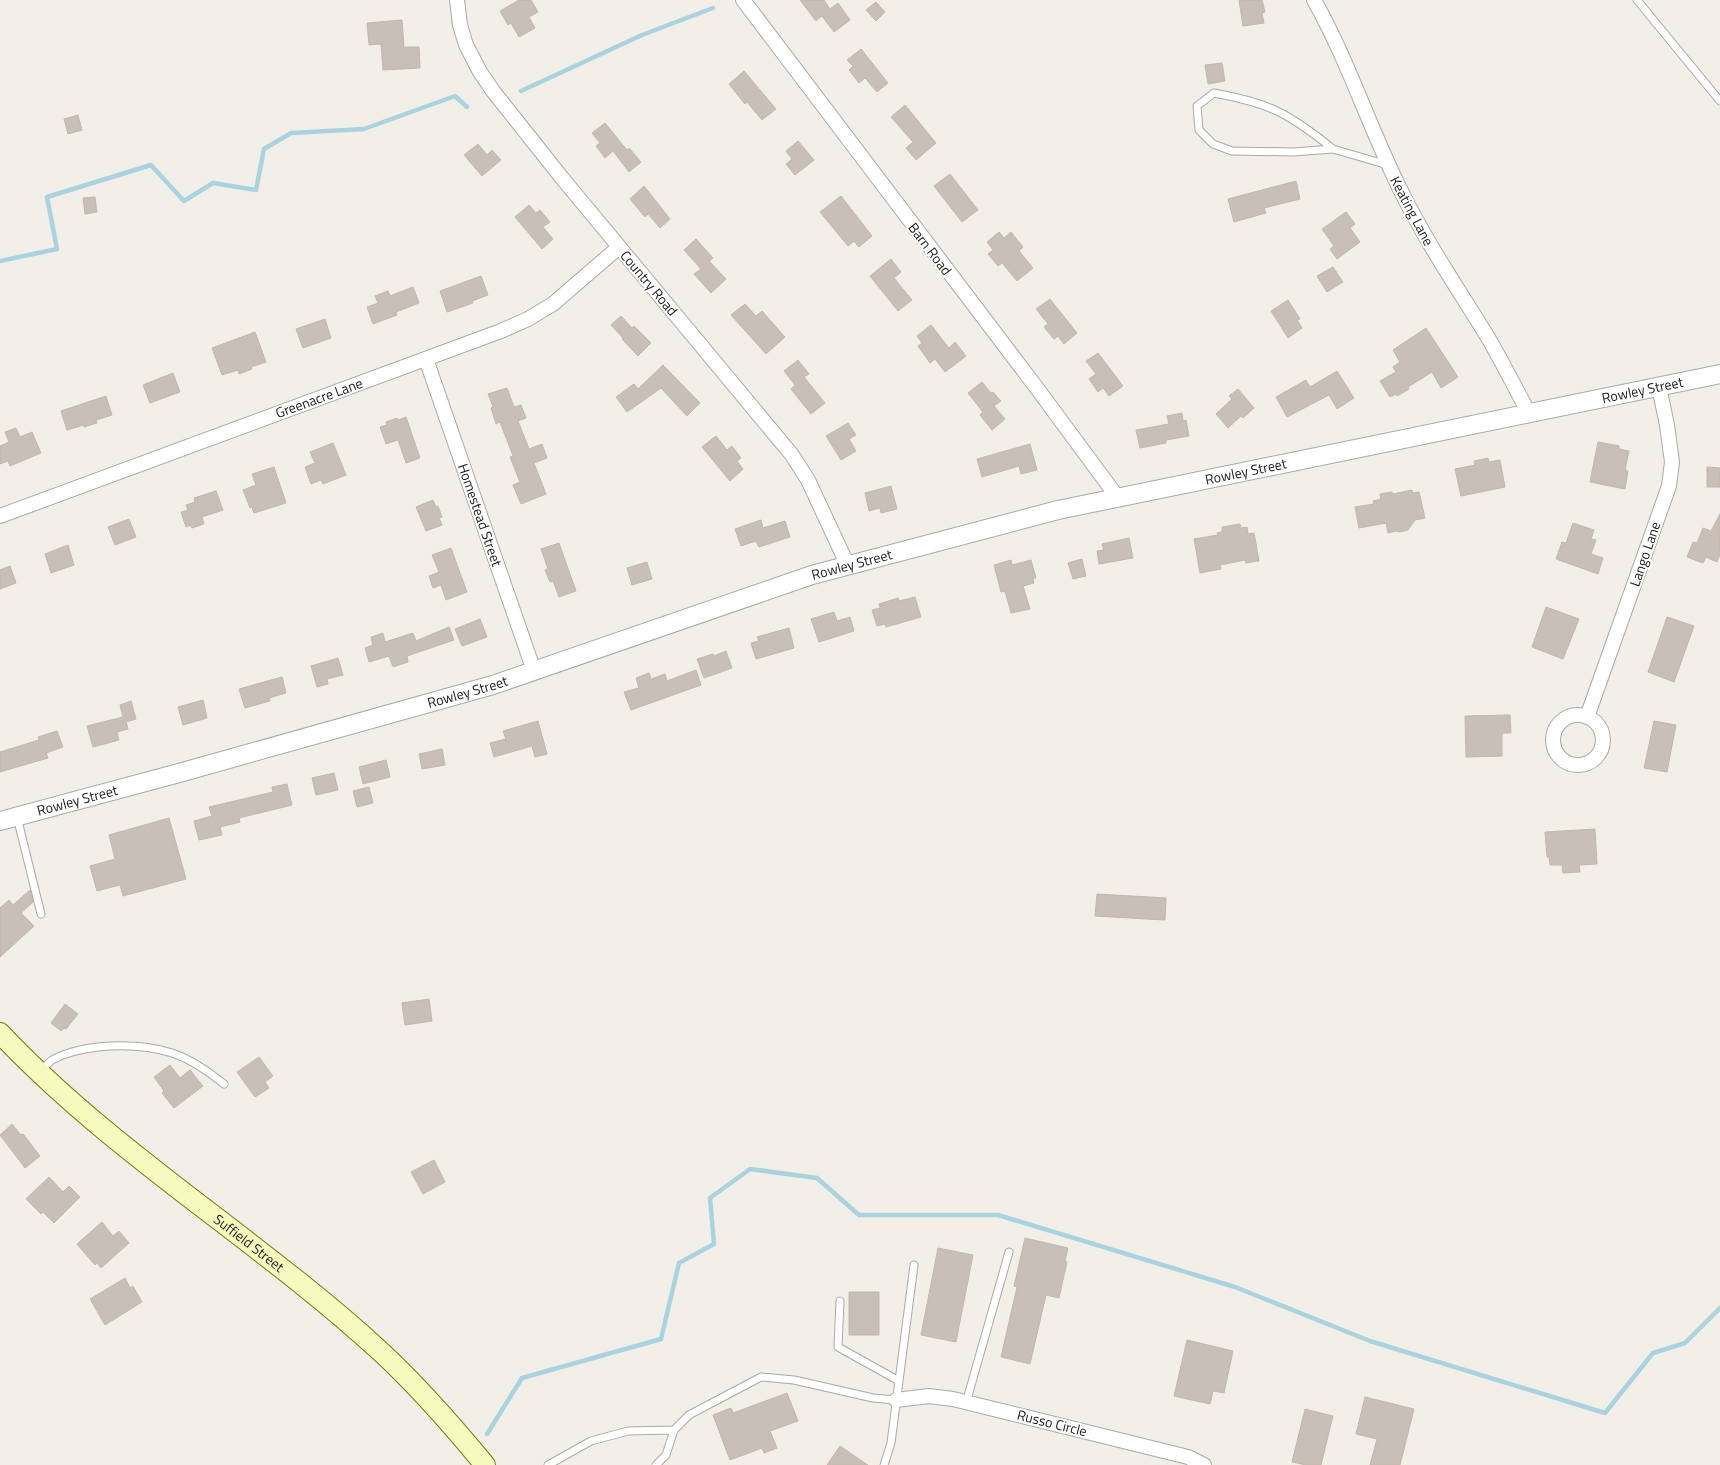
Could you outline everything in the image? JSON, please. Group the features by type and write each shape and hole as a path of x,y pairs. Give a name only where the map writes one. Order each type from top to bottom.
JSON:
{"main road":[{"name":"Suffield Street","path":"0,1033 39,1073 111,1137 231,1228 367,1339 426,1398 485,1465"}],"street":[{"name":"Country Road","path":"457,0 462,36 480,72 493,91 556,171 792,456 808,480 848,566"},
{"name":"Barn Road","path":"743,0 1118,498"},
{"name":"Keating Lane","path":"1314,0 1337,43 1388,165 1432,249 1489,339 1529,413"},
{"name":"Greenacre Lane","path":"0,516 501,331 542,312 619,247"},
{"name":"Homestead Street","path":"426,359 534,671"},
{"name":"Rowley Street","path":"0,821 474,690 812,575 1058,510 1720,374"},
{"name":"Lango Lane","path":"1587,716 1668,486 1672,462 1667,425 1658,387"},
{"name":"Russo Circle","path":"896,1400 929,1396 966,1402 1188,1457 1204,1465"}],"lane":[{"path":"1637,0 1720,101"},
{"path":"1333,149 1281,113 1243,99 1214,93 1197,106 1199,130 1213,144 1232,151 1293,152 1333,149 1388,165"},
{"path":"17,817 41,914"},
{"path":"39,1073 51,1061 69,1054 110,1046 133,1046 172,1053 207,1071 224,1084"},
{"path":"966,1402 1009,1252"},
{"path":"884,1465 891,1443 914,1265"},
{"path":"840,1301 838,1347 899,1381"},
{"path":"656,1465 666,1455 674,1430 689,1415 761,1377 794,1380 873,1398 896,1400"},
{"path":"548,1465 591,1441 628,1431 674,1430"}],"building":[{"path":"519,0 531,0 538,12 529,17 535,28 519,37 511,23 508,25 500,11"},
{"path":"800,0 824,0 830,9 838,3 850,20 834,32 822,16 816,21"},
{"path":"1239,0 1262,0 1265,12 1262,13 1264,23 1243,26"},
{"path":"876,2 885,12 876,21 866,10"},
{"path":"402,20 404,47 419,47 420,68 383,70 381,44 369,45 367,23"},
{"path":"861,49 888,83 877,92 865,78 859,83 849,70 853,66 847,60"},
{"path":"1222,63 1225,81 1208,84 1205,65"},
{"path":"744,71 776,109 762,120 747,102 745,104 729,84"},
{"path":"905,105 936,143 916,160 906,148 913,142 891,117"},
{"path":"78,115 82,130 68,134 64,119"},
{"path":"605,123 627,150 629,148 641,162 629,172 613,151 605,158 596,146 600,143 592,133"},
{"path":"798,141 814,160 795,175 786,164 792,159 786,151"},
{"path":"478,144 487,155 492,150 501,160 482,176 464,155"},
{"path":"950,174 978,210 962,222 934,186"},
{"path":"1296,181 1300,199 1264,208 1266,213 1234,222 1228,199"},
{"path":"644,186 670,219 660,228 648,214 645,217 630,199"},
{"path":"841,196 872,236 859,247 854,241 848,246 820,212"},
{"path":"95,197 97,212 85,214 83,198"},
{"path":"529,205 536,213 540,210 550,222 543,227 553,239 542,249 515,217"},
{"path":"1346,212 1355,224 1350,228 1360,242 1337,259 1330,249 1334,246 1322,229"},
{"path":"999,232 1004,238 1011,232 1023,247 1019,251 1033,268 1017,281 1002,263 998,266 988,254 993,250 987,242"},
{"path":"696,239 713,258 709,261 726,279 711,293 694,274 701,269 684,250"},
{"path":"891,259 901,272 894,278 912,300 898,311 870,276"},
{"path":"1333,267 1343,282 1327,292 1317,276"},
{"path":"481,276 488,295 472,301 473,303 447,312 440,291"},
{"path":"413,287 419,303 396,312 397,315 373,324 367,307 378,303 375,296 388,291 390,296"},
{"path":"1050,299 1077,333 1064,344 1058,336 1054,339 1044,327 1048,324 1036,309"},
{"path":"1288,300 1300,319 1297,320 1302,328 1288,338 1271,311"},
{"path":"745,304 756,316 762,311 785,337 766,354 731,315"},
{"path":"621,316 632,328 634,326 651,343 638,356 611,325"},
{"path":"325,319 331,338 303,348 296,329"},
{"path":"931,325 949,348 955,342 966,356 945,372 935,359 930,363 918,346 922,343 917,336"},
{"path":"1426,328 1458,377 1441,388 1432,372 1408,387 1409,389 1397,396 1396,394 1390,397 1380,381 1396,372 1393,367 1400,362 1393,350"},
{"path":"255,332 266,362 251,367 252,369 239,374 238,370 222,375 212,348"},
{"path":"1098,353 1123,386 1109,396 1103,388 1098,392 1089,379 1096,374 1086,361"},
{"path":"798,360 809,374 804,377 825,403 811,414 791,389 795,385 784,371"},
{"path":"663,365 700,403 687,416 661,388 627,412 616,397 634,384 638,389"},
{"path":"1337,371 1354,398 1337,409 1329,395 1287,417 1276,397 1306,380 1310,387"},
{"path":"173,373 180,392 150,403 143,385"},
{"path":"982,382 1001,401 994,406 1005,419 992,430 980,415 983,412 968,393"},
{"path":"507,388 514,407 521,405 526,418 518,421 529,449 542,444 547,458 534,463 546,494 521,504 513,485 520,482 510,457 513,456 500,422 496,424 488,394"},
{"path":"1238,389 1254,408 1243,418 1241,416 1228,428 1216,414 1232,399 1229,396"},
{"path":"106,396 112,415 96,420 97,423 67,430 61,411"},
{"path":"1182,413 1183,421 1186,420 1189,436 1166,440 1166,443 1140,448 1136,430 1169,424 1167,416"},
{"path":"406,417 420,458 406,463 398,440 386,444 380,427 387,425 386,422"},
{"path":"848,423 856,435 849,439 856,451 841,460 826,436"},
{"path":"16,428 20,437 32,432 41,453 10,466 8,461 0,464 0,446 9,442 5,432"},
{"path":"716,436 727,450 732,446 741,458 737,461 743,469 730,481 702,447"},
{"path":"1598,442 1619,446 1619,449 1629,451 1625,470 1628,471 1625,489 1590,482"},
{"path":"333,443 346,475 323,484 321,480 311,484 305,467 315,463 310,452"},
{"path":"1030,444 1037,470 1021,474 1019,466 982,477 977,459"},
{"path":"1488,458 1489,462 1500,460 1505,487 1461,496 1455,469 1475,465 1474,461"},
{"path":"274,467 286,503 254,513 243,490 256,485 252,474"},
{"path":"1707,467 1720,468 1720,487 1707,487"},
{"path":"891,486 897,509 881,513 880,508 869,511 865,493"},
{"path":"1412,490 1413,493 1419,492 1425,518 1415,520 1408,530 1400,532 1388,533 1386,523 1359,528 1355,507 1374,504 1373,501 1381,499 1380,494 1392,492 1393,494"},
{"path":"216,491 223,510 202,517 204,524 192,528 190,525 186,527 181,512 188,510 186,505 195,502 194,498"},
{"path":"433,500 436,507 438,506 442,517 439,518 442,525 426,531 416,507"},
{"path":"1720,514 1720,554 1717,562 1706,557 1703,563 1687,557 1693,542 1697,543 1703,528 1711,531"},
{"path":"129,519 136,537 115,545 108,527"},
{"path":"761,520 763,528 785,521 790,537 759,547 756,541 741,546 735,529"},
{"path":"1573,523 1594,530 1591,539 1596,540 1591,554 1603,558 1598,574 1556,559 1562,542 1566,543"},
{"path":"1240,524 1241,528 1247,527 1248,534 1254,533 1259,561 1246,563 1245,560 1220,565 1221,569 1200,573 1194,539 1218,535 1217,533 1222,532 1222,527"},
{"path":"1129,538 1133,558 1099,564 1097,551 1104,550 1102,544"},
{"path":"559,543 576,591 559,597 553,581 550,582 545,570 548,569 541,549"},
{"path":"68,545 74,565 51,573 45,554"},
{"path":"451,548 467,592 446,600 441,585 433,588 429,576 439,572 432,555"},
{"path":"1082,559 1086,576 1073,579 1068,563"},
{"path":"1011,560 1012,565 1031,560 1036,578 1033,578 1034,583 1023,586 1030,609 1011,613 1005,591 1001,592 994,565"},
{"path":"647,562 652,579 632,585 627,568"},
{"path":"10,566 16,583 0,589 0,570"},
{"path":"915,597 921,617 886,627 885,624 877,626 872,610 880,608 879,604 898,598 899,601"},
{"path":"1546,607 1579,619 1563,659 1532,647"},
{"path":"834,612 837,621 850,617 854,631 819,642 811,619"},
{"path":"1667,617 1694,626 1674,682 1648,672"},
{"path":"480,619 487,637 462,646 455,629"},
{"path":"449,627 454,640 407,656 408,662 393,667 389,656 369,662 365,648 373,645 371,637 383,633 385,642 413,633 416,641"},
{"path":"789,628 794,648 756,659 751,643 759,641 757,637"},
{"path":"726,651 732,668 704,678 697,659 713,654 714,656"},
{"path":"338,658 343,675 327,679 328,684 317,687 311,666"},
{"path":"696,670 701,685 631,710 624,692 639,688 636,678 649,673 651,679 665,674 667,681"},
{"path":"282,677 286,693 269,698 270,701 245,708 239,689"},
{"path":"203,700 207,718 183,725 178,707"},
{"path":"131,701 136,719 126,722 128,729 117,732 119,740 93,747 87,726 123,717 120,705"},
{"path":"1510,715 1511,733 1502,733 1502,756 1466,757 1465,716"},
{"path":"538,721 547,754 535,757 532,746 494,757 490,743 506,739 503,731"},
{"path":"1654,721 1676,725 1667,772 1644,768"},
{"path":"57,731 63,747 46,753 48,758 0,772 0,752 39,740 38,737"},
{"path":"442,749 445,765 422,769 419,754"},
{"path":"386,760 390,777 363,784 359,767"},
{"path":"334,773 338,790 316,795 312,778"},
{"path":"287,784 292,805 239,818 240,822 220,827 222,835 199,840 194,821 212,816 209,807 273,792 272,787"},
{"path":"369,787 373,803 357,807 353,791"},
{"path":"169,818 186,879 123,896 120,885 97,891 90,866 115,859 109,835"},
{"path":"1595,829 1597,864 1579,865 1580,872 1563,873 1562,865 1550,865 1549,857 1547,857 1545,832"},
{"path":"30,890 33,902 21,913 34,926 0,957 0,908 9,900 13,905"},
{"path":"1097,894 1166,898 1165,920 1095,916"},
{"path":"429,999 432,1021 405,1025 402,1003"},
{"path":"65,1004 78,1014 66,1029 64,1028 61,1031 51,1023"},
{"path":"259,1057 273,1076 265,1082 269,1088 255,1097 237,1072"},
{"path":"170,1065 180,1078 190,1070 203,1086 174,1108 162,1093 164,1091 154,1077"},
{"path":"12,1124 21,1135 23,1134 40,1156 25,1168 0,1135"},
{"path":"434,1160 445,1182 423,1194 411,1172"},
{"path":"49,1177 63,1192 69,1186 80,1197 54,1223 43,1212 41,1214 26,1199"},
{"path":"102,1222 113,1236 119,1231 129,1243 101,1268 97,1263 95,1265 77,1244"},
{"path":"1025,1238 1068,1248 1059,1298 1046,1295 1030,1364 1001,1357 1017,1287 1014,1286"},
{"path":"938,1248 973,1255 956,1342 921,1335"},
{"path":"125,1278 130,1288 133,1286 142,1302 105,1325 90,1299"},
{"path":"849,1292 879,1292 879,1335 849,1335"},
{"path":"1187,1340 1233,1351 1224,1393 1213,1391 1210,1404 1174,1396"},
{"path":"787,1393 798,1421 770,1431 777,1448 764,1453 762,1448 730,1460 713,1415 731,1408 733,1413"},
{"path":"1365,1397 1414,1409 1400,1465 1370,1465 1377,1439 1356,1434"},
{"path":"1305,1409 1333,1416 1321,1465 1306,1465 1292,1462"},
{"path":"840,1446 868,1465 827,1465"}],"waterway":[{"path":"521,91 642,35 713,8"},
{"path":"0,261 57,249 47,197 151,165 184,201 213,183 256,190 264,149 291,133 364,129 455,96 467,107"},
{"path":"487,1434 522,1378 661,1339 679,1263 714,1244 710,1198 750,1169 817,1178 859,1215 998,1215 1235,1287 1370,1341 1605,1413 1653,1353 1685,1343 1720,1308"}]}
